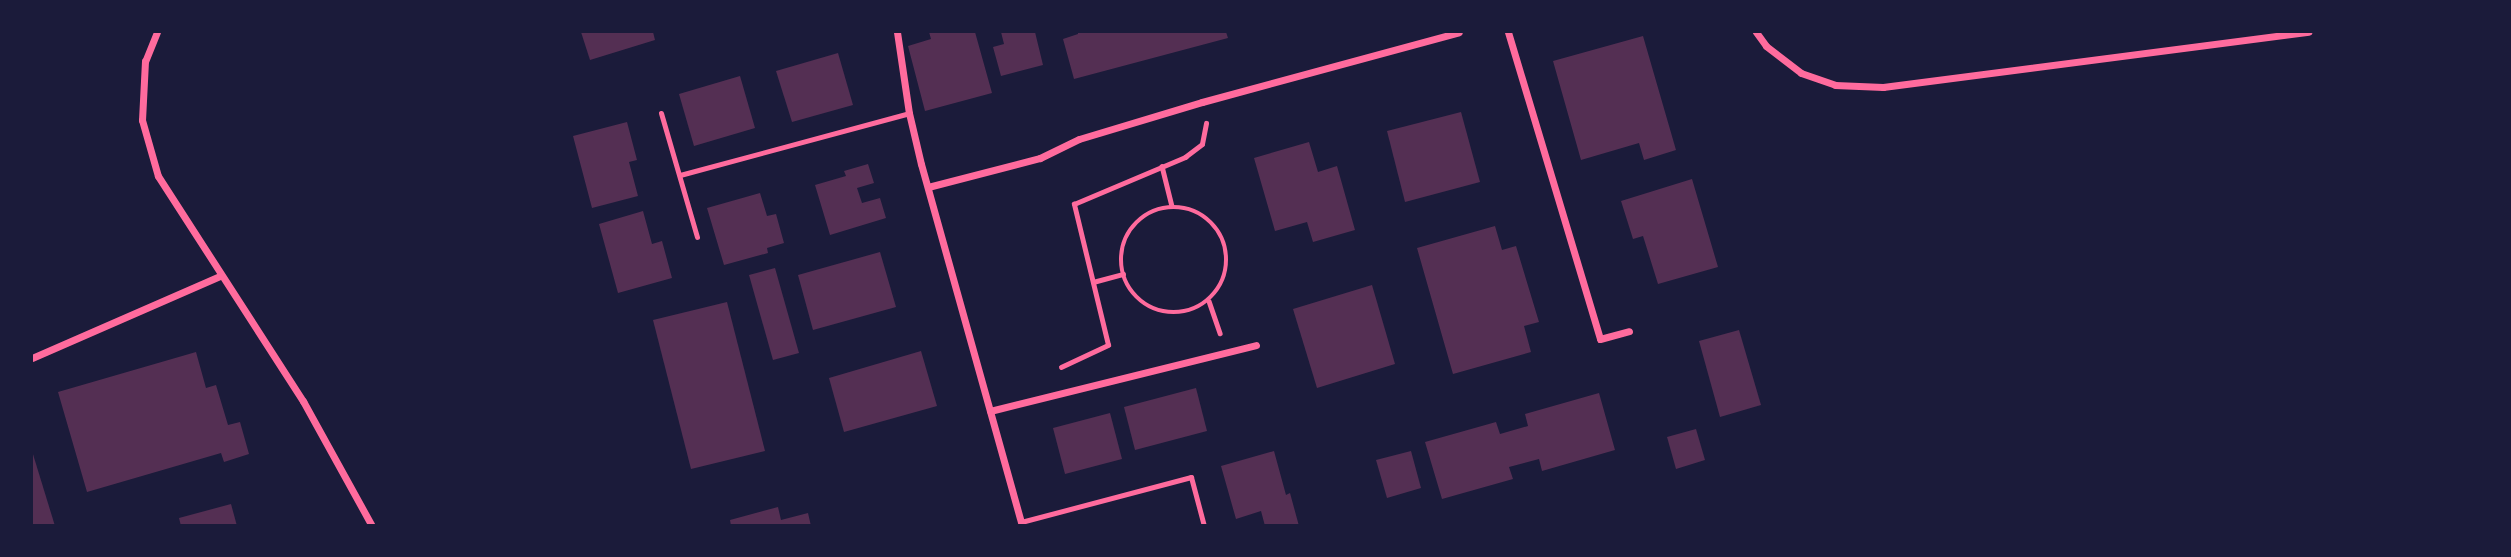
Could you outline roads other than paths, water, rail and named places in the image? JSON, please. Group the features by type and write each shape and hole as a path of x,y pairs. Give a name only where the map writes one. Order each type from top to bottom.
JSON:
{"street":[{"path":"157,32 145,61 142,120 158,176 303,401 372,526"},
{"path":"897,32 909,113 1022,524"},
{"path":"928,187 1040,158 1079,139 1202,102 1459,32"},
{"path":"1508,32 1600,339 1629,331"},
{"path":"1756,32 1766,46 1801,73 1835,85 1883,87 2274,34 2308,32"},
{"path":"32,358 220,276"},
{"path":"990,411 1256,345"}],"lane":[{"path":"661,113 697,237"},
{"path":"680,174 909,113"},
{"path":"1022,524 1191,477 1204,526"}]}
